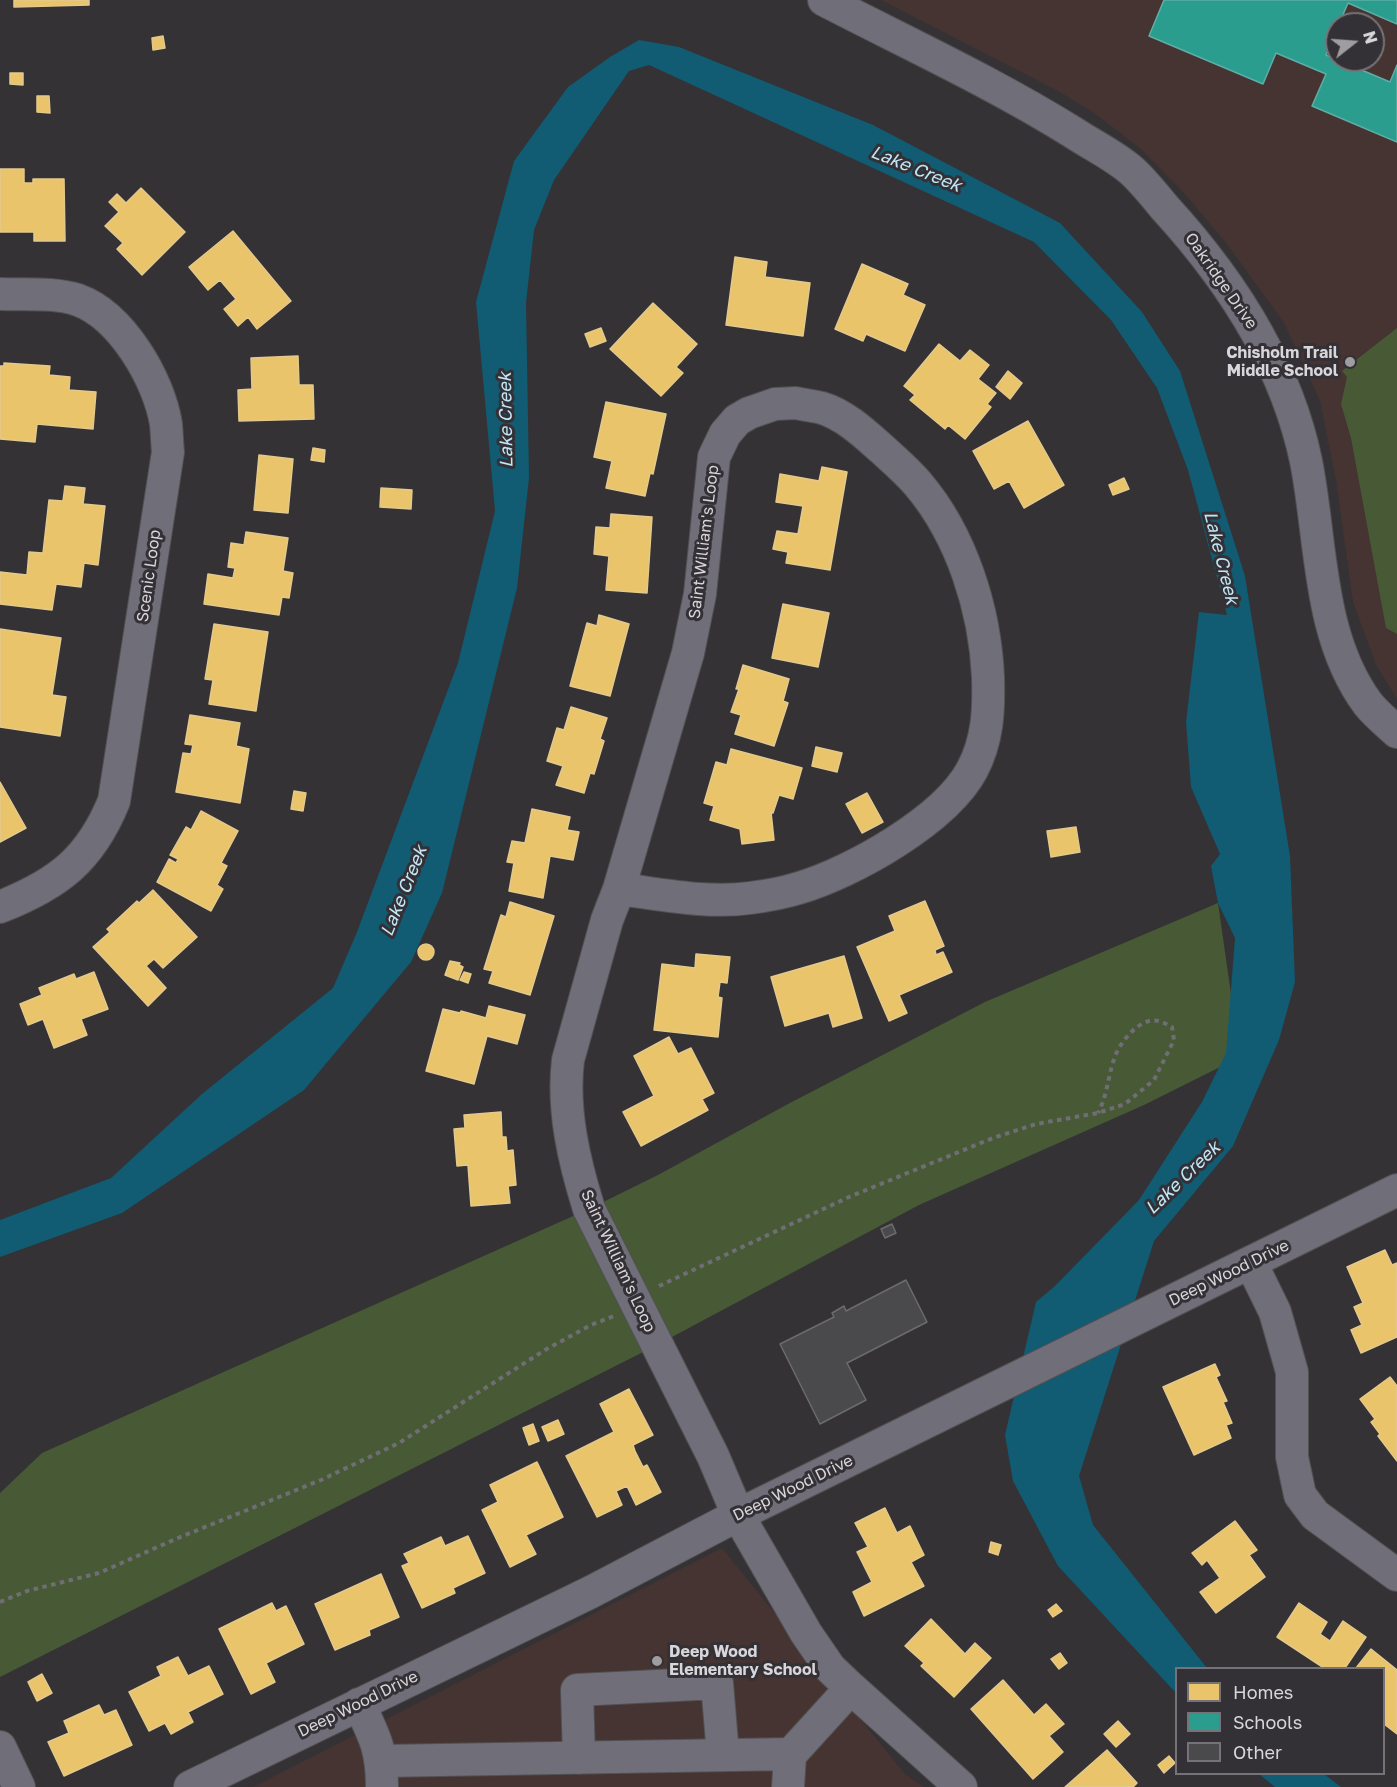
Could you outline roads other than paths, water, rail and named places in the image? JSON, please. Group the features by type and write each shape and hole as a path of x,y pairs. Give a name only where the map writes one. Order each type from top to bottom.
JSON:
{"street":[{"name":"Oakridge Drive","path":"824,0 1035,109 1131,170 1192,236 1230,288 1265,347 1282,383 1305,460 1329,613 1341,651 1369,704 1397,732"},
{"name":"Scenic Loop","path":"0,294 55,295 79,300 116,324 129,341 158,394 165,423 168,452 114,801 106,822 90,847 76,863 54,881 0,907"},
{"name":"Saint William's Loop","path":"618,889 715,900 749,898 799,888 855,864 908,835 933,815 955,792 971,772 980,752 987,728 987,652 975,594 961,556 942,520 920,486 906,470 846,420 824,409 795,403 775,404 749,413 737,420 724,435 714,457 700,594 688,653 567,1060 566,1106 578,1172 589,1209 713,1456 738,1515 806,1633 830,1668 961,1787"},
{"name":"Deep Wood Drive","path":"190,1787 591,1592 738,1515 1397,1190"},
{"path":"1251,1263 1275,1312 1292,1372 1292,1457 1300,1495 1315,1515 1397,1575"},
{"path":"579,1758 577,1689 717,1683 723,1755"},
{"path":"788,1787 791,1754 851,1688"},
{"path":"359,1704 376,1740 382,1774 579,1758 791,1754"},
{"path":"0,1747 19,1787"}],"water":[{"name":"Lake Creek","path":"639,40 679,47 873,125 1060,223 1142,312 1180,371 1245,576 1290,856 1295,982 1279,1040 1233,1146 1154,1241 1079,1476 1093,1525 1206,1667 1175,1667 1175,1692 1058,1566 1013,1481 1005,1435 1036,1302 1055,1286 1139,1200 1202,1102 1226,1053 1235,938 1218,903 1211,866 1220,854 1191,787 1186,722 1199,612 1227,615 1188,470 1157,388 1111,320 1034,242 649,65 629,71 554,180 534,230 526,303 529,478 517,588 442,893 411,962 304,1090 122,1213 0,1257 0,1220 111,1178 202,1094 333,988 357,932 458,663 495,511 476,302 514,161 568,87 610,57"},
{"path":"1260,1775 1325,1775 1341,1787 1275,1787"}],"place":[{"name":"Chisholm Trail Middle School","path":"1350,362"},
{"name":"Deep Wood Elementary School","path":"657,1661"}]}
